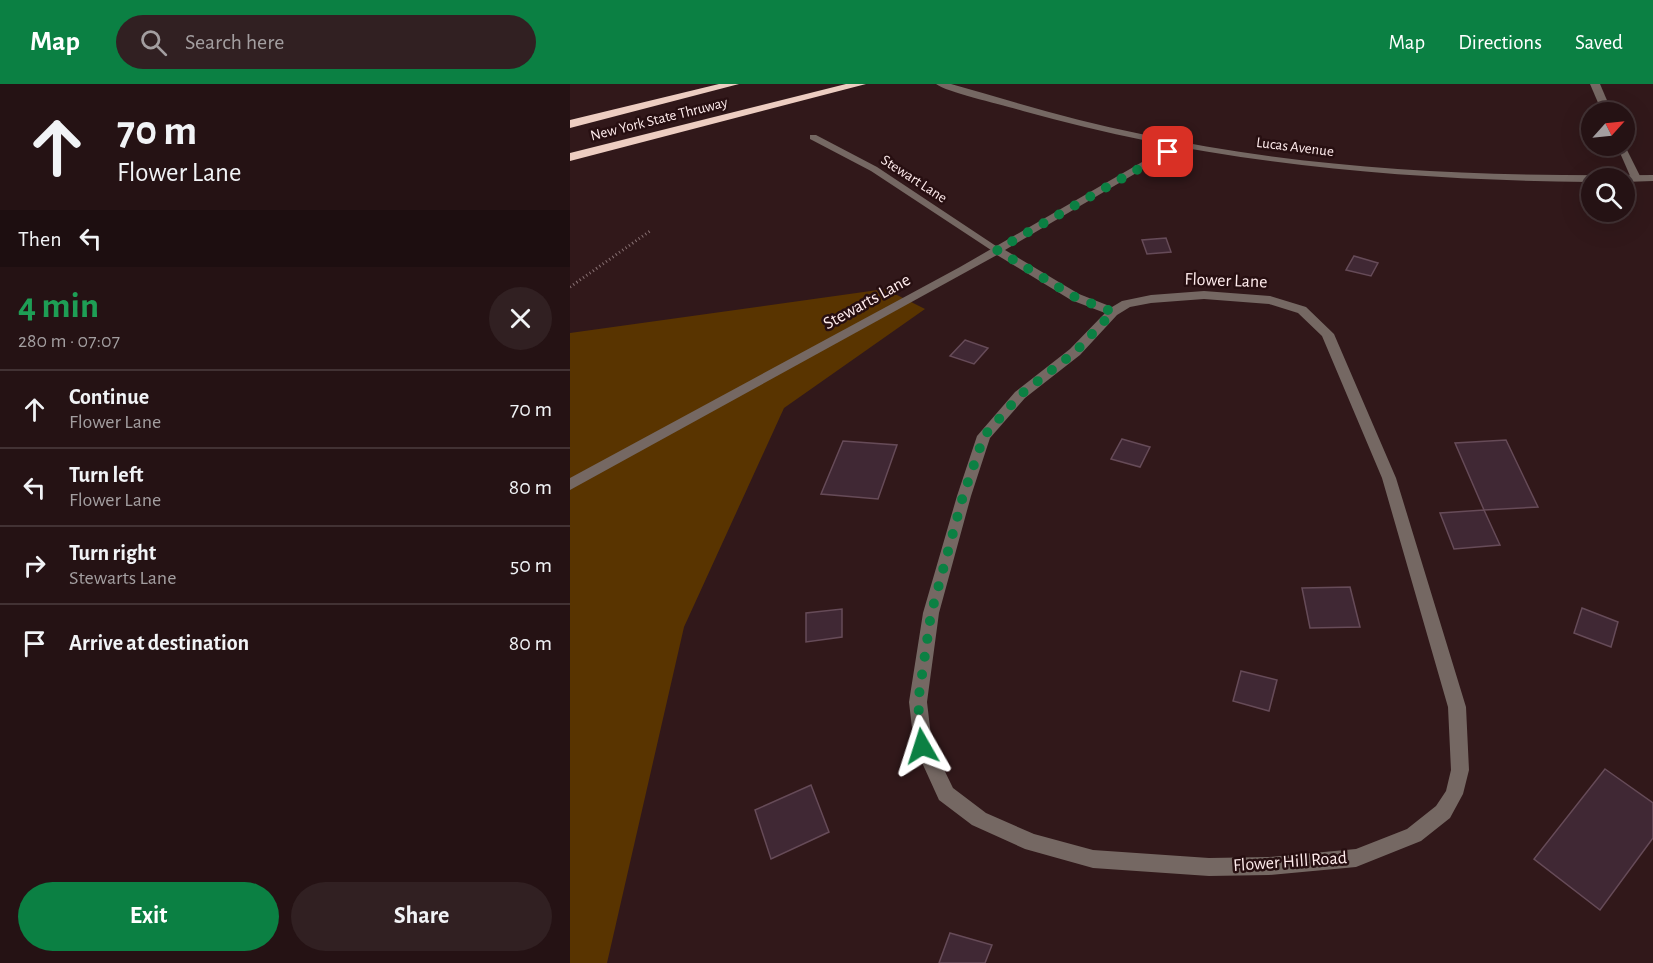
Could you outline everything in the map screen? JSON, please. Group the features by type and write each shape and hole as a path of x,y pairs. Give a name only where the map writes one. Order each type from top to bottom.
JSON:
{"highway":[{"name":"New York State Thruway","path":"570,123 733,84"},
{"name":"New York State Thruway","path":"570,158 860,84"}],"street":[{"name":"Lucas Avenue","path":"941,84 1065,119 1179,145 1321,166 1439,176 1653,178"},
{"path":"1595,84 1603,102"},
{"name":"Stewarts Lane","path":"570,485 997,250 1179,145"},
{"path":"1626,156 1636,178"},
{"path":"997,250 1075,297 1113,312"},
{"name":"Flower Lane","path":"963,496 984,436 1020,395 1075,352 1113,312 1126,304 1151,299 1204,295 1269,300 1302,310 1328,334"},
{"name":"Flower Hill Road","path":"963,496 931,614 918,702 922,746 946,794 979,819 1032,843 1093,859 1209,867 1269,866 1356,858 1414,835 1443,812 1454,794 1460,770 1457,707 1389,478 1328,334"}],"lane":[{"name":"Stewart Lane","path":"813,137 874,169 997,250"}],"path":[{"path":"570,287 650,231"}],"shaded area":[{"path":"885,289 925,309 784,408 684,627 607,963 570,963 570,333"}],"building":[{"path":"1166,238 1171,252 1147,254 1142,240"},
{"path":"1354,256 1378,263 1371,276 1346,270"},
{"path":"965,340 988,348 974,364 950,356"},
{"path":"1122,439 1150,447 1140,467 1111,459"},
{"path":"1506,440 1538,507 1484,510 1455,443"},
{"path":"843,441 897,445 878,499 821,494"},
{"path":"1484,510 1500,545 1454,549 1440,513"},
{"path":"1350,587 1360,627 1310,628 1302,588"},
{"path":"1582,608 1618,622 1611,647 1574,633"},
{"path":"842,609 842,637 806,642 806,613"},
{"path":"1241,671 1277,680 1269,711 1233,701"},
{"path":"1605,769 1653,803 1653,838 1600,910 1534,859"},
{"path":"811,785 829,832 771,859 755,810"},
{"path":"950,933 992,945 985,963 939,963"}],"route":[{"path":"922,746 918,702 931,614 963,496 984,436 1020,395 1075,352 1113,312 1075,297 997,250 1168,152"}]}
